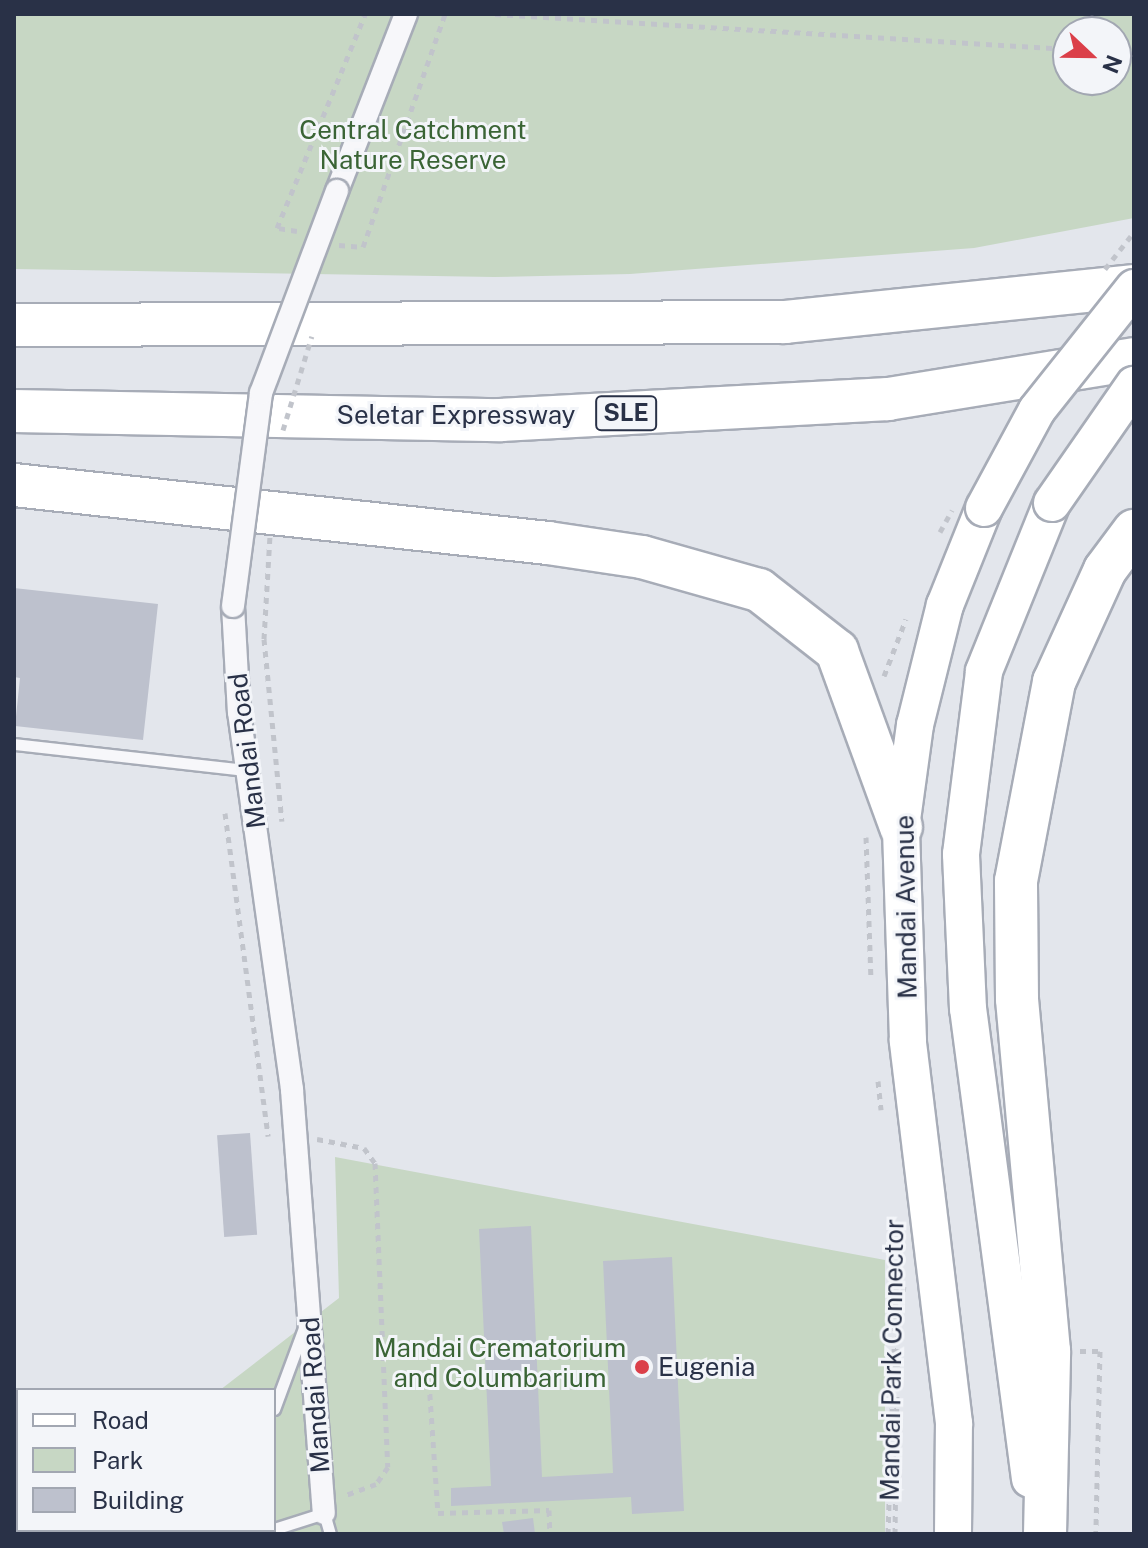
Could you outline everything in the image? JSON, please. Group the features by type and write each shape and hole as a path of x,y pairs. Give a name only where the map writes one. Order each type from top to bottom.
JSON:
{"highway":[{"path":"14,325 785,322 1134,287"},
{"name":"Seletar Expressway","path":"14,411 500,420 888,399 1134,359"},
{"path":"14,485 548,543 642,557 759,590 837,651 901,827"},
{"path":"1045,1534 1049,1351 1017,999 1016,881 1054,682 1105,570 1134,531"}],"main road":[{"name":"Mandai Avenue","path":"953,1534 954,1423 908,1041 901,827 915,725 945,605 984,508 1037,410 1134,287"},
{"path":"1032,1534 1030,1454 968,1009 961,854 984,671 1052,503 1134,385"}],"street":[{"name":"Mandai Road","path":"331,1515 310,1313 292,1090 247,770 233,606 261,393 406,14"}],"lane":[{"path":"14,744 247,770"},
{"path":"276,1404 310,1313"},
{"path":"276,1528 331,1515"}],"path":[{"path":"292,246 298,231 277,228 365,14"},
{"path":"335,258 339,245 363,247 445,14"},
{"path":"495,14 1052,48"},
{"path":"279,441 316,323"},
{"path":"271,517 264,639 277,773"},
{"path":"221,767 269,1148"},
{"path":"883,1121 879,1090 893,1117"},
{"path":"314,1138 364,1148 375,1163 388,1467 376,1484 331,1515"},
{"name":"Mandai Park Connector","path":"888,1534 898,1228"},
{"path":"895,1534 898,1327 907,1269"},
{"path":"1049,1351 1100,1351 1096,1534"},
{"path":"429,1382 438,1513 549,1510 550,1534"}],"green space":[{"name":"Central Catchment Nature Reserve","path":"14,14 1134,14 1134,218 974,248 630,274 494,277 14,269"},
{"name":"Mandai Crematorium and Columbarium","path":"335,1157 885,1260 885,1534 34,1534 276,1532 276,1388 223,1388 339,1298"}],"building":[{"path":"14,588 158,604 143,740 15,726 20,678 14,677"},
{"path":"250,1133 257,1235 224,1237 217,1135"},
{"path":"531,1226 542,1477 613,1473 603,1261 672,1257 684,1511 632,1514 631,1497 451,1506 451,1488 491,1486 479,1229"},
{"path":"533,1518 535,1534 504,1534 502,1522"}],"place":[{"name":"Eugenia","path":"642,1367"}]}
